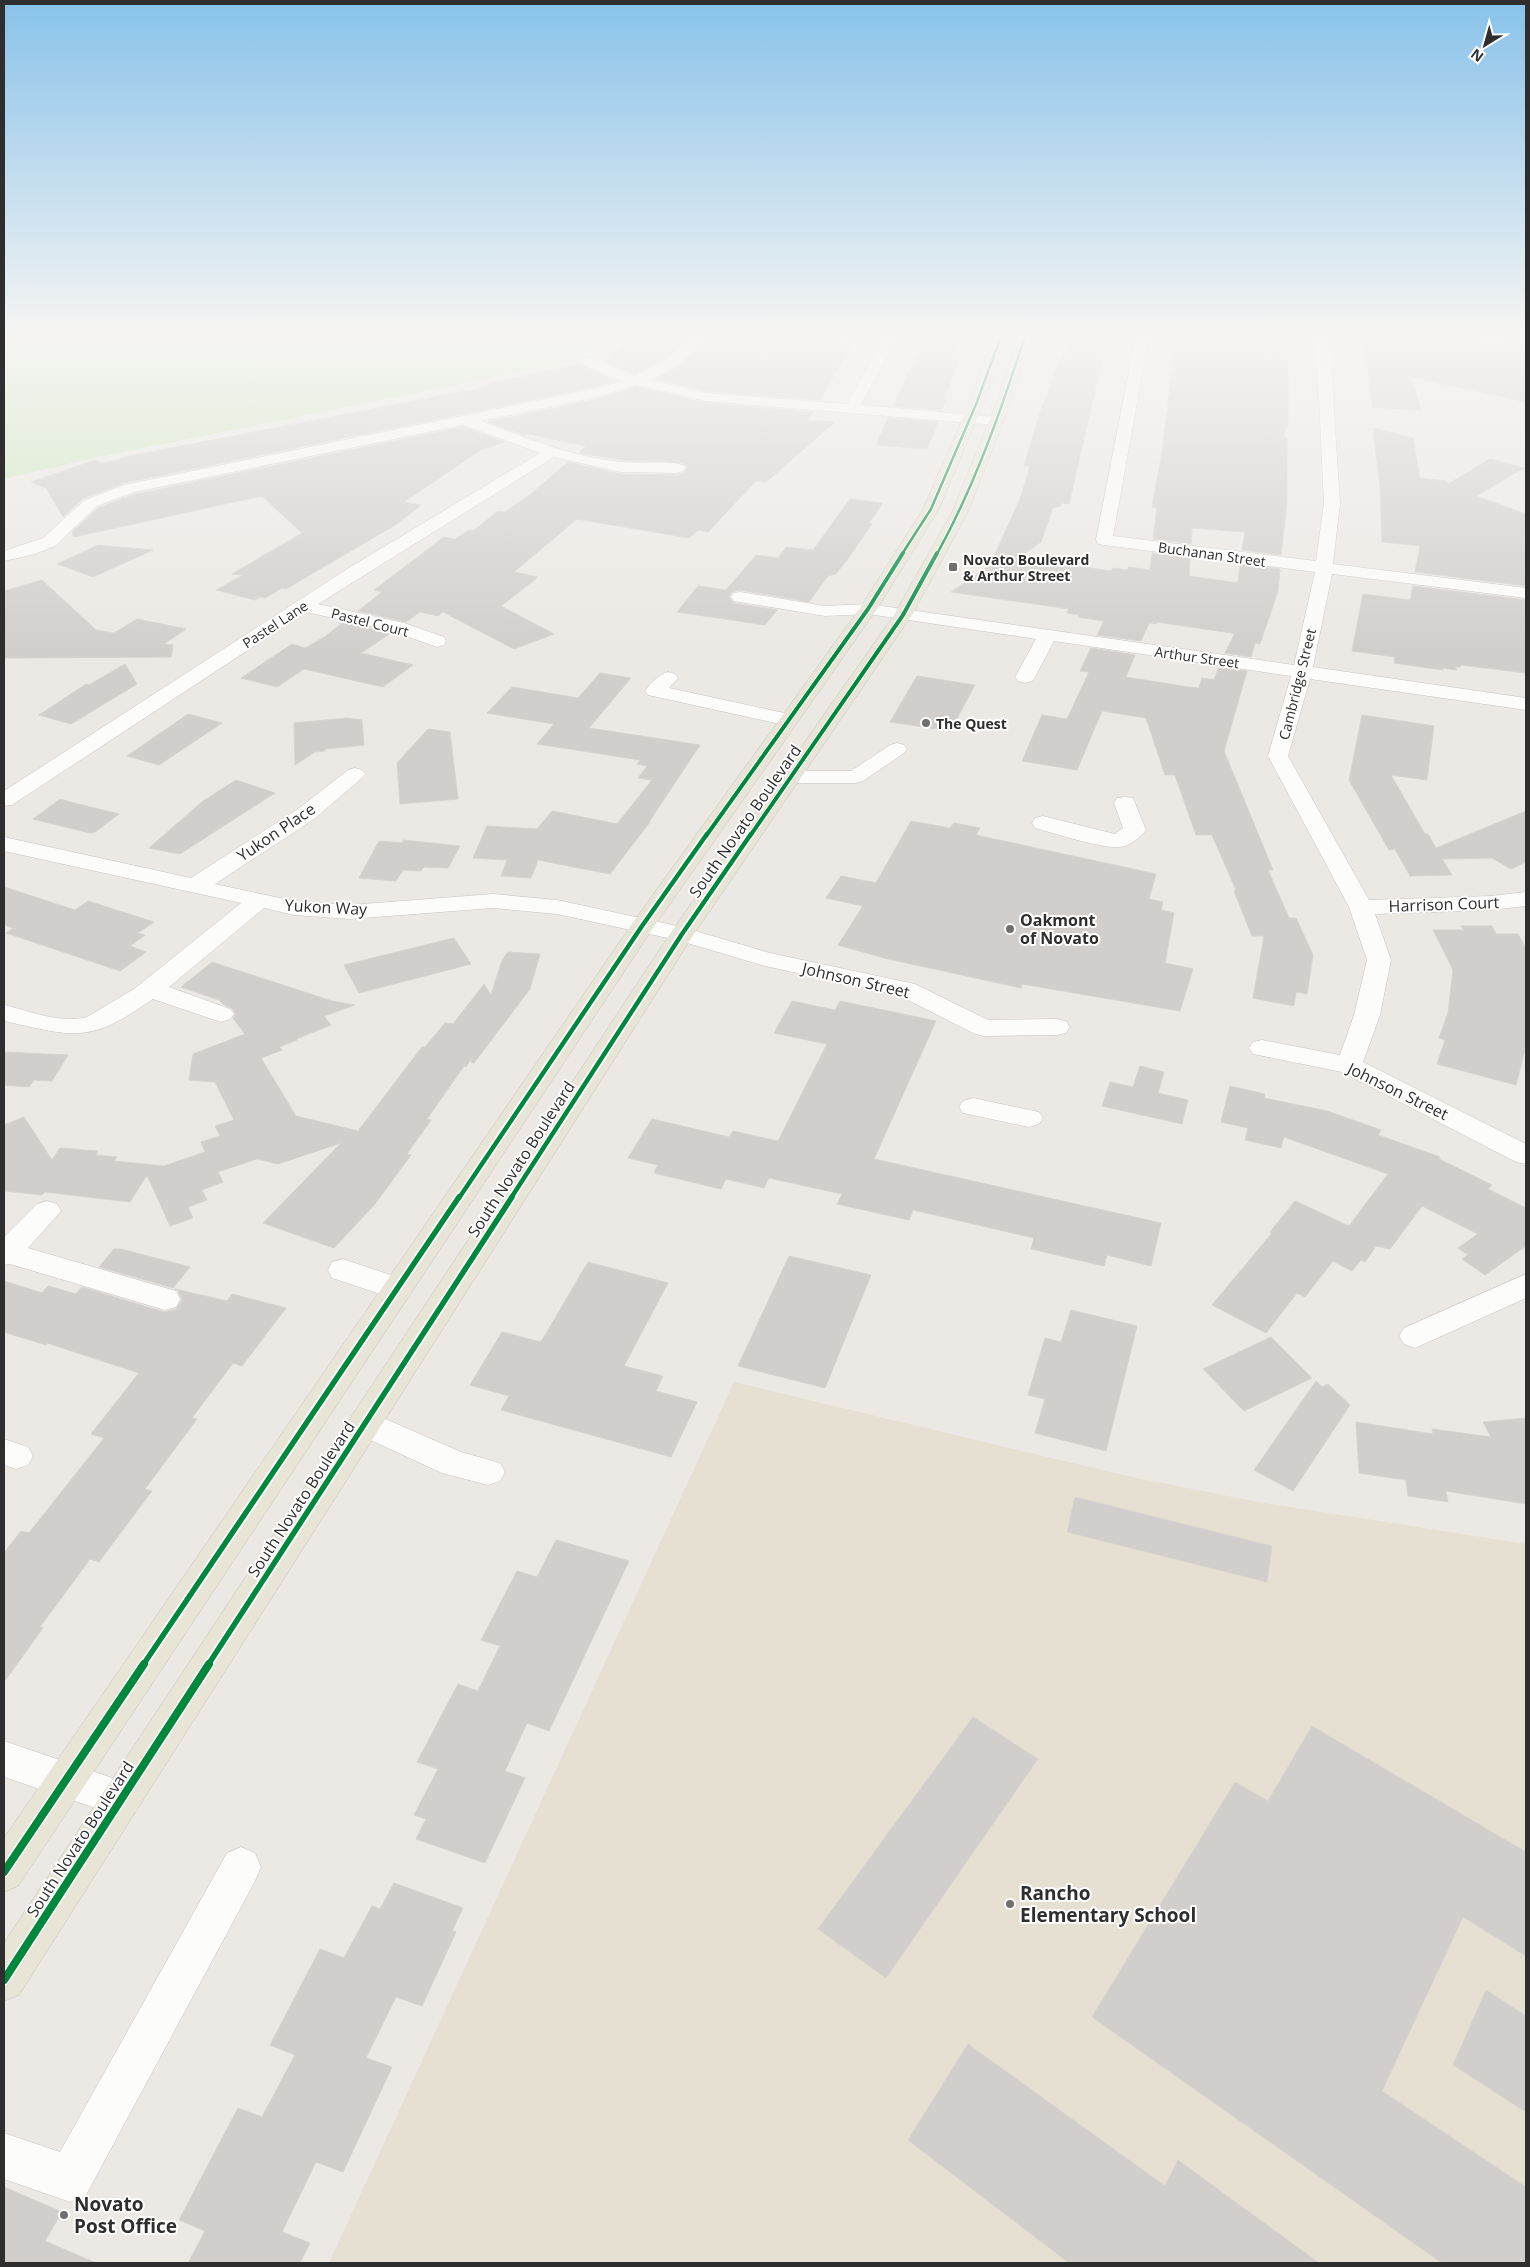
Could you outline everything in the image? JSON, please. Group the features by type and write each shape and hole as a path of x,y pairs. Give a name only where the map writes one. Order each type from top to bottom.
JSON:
{"main road":[{"name":"South Novato Boulevard","path":"4,1872 642,926 868,609 931,509 960,442"},
{"name":"South Novato Boulevard","path":"4,1980 682,934 903,615 960,512 988,442"}],"street":[{"path":"4,556 29,550 49,542 91,503 130,488 357,442"},
{"path":"521,442 550,453 624,469 653,470 677,468"},
{"name":"Buchanan Street","path":"1122,442 1104,540 1526,593"},
{"name":"Cambridge Street","path":"1329,442 1332,503 1324,569 1302,672 1278,756 1361,907 1379,960 1367,1015 1349,1065"},
{"name":"Pastel Lane","path":"4,800 302,606 550,453"},
{"name":"Arthur Street","path":"740,597 825,611 868,609 1526,704"},
{"name":"Pastel Court","path":"302,606 397,626 437,641"},
{"path":"1025,676 1046,636"},
{"path":"668,678 656,691 789,720"},
{"path":"790,777 856,777 897,749"},
{"name":"Yukon Place","path":"194,886 306,814 355,774"},
{"path":"1043,823 1078,833 1119,841 1135,830 1125,803"},
{"name":"Yukon Way","path":"4,844 294,908 350,912 493,901 557,907 682,934"},
{"name":"Harrison Court","path":"1361,907 1491,904 1526,898"},
{"path":"4,1013 61,1026 80,1028 102,1021 150,989 258,901"},
{"name":"Johnson Street","path":"682,934 765,959 906,990 984,1028 1057,1027"},
{"path":"150,989 221,1014"},
{"name":"Johnson Street","path":"1262,1048 1349,1065 1526,1155"},
{"path":"973,1107 1029,1118"},
{"path":"47,1211 5,1254 165,1299"},
{"path":"343,1270 398,1289"},
{"path":"1415,1336 1526,1285"},
{"path":"365,1423 454,1464 488,1472"},
{"path":"4,1759 122,1798"},
{"path":"4,2156 70,2179 241,1867"}],"shaded area":[{"name":"Rancho Elementary School","path":"734,1382 1127,1476 1258,1502 1526,1544 1526,2263 329,2263"}],"green space":[{"path":"4,442 174,442 89,459 4,479"}],"building":[{"path":"203,442 326,442 124,483 84,498 63,517 46,488 31,482 95,460 102,463"},
{"path":"391,442 504,442 481,450 404,502 421,505 397,524 286,589 282,588 265,598 260,597 255,600 216,590 243,575 232,574 302,533 262,496 74,537 72,532 98,508 135,494"},
{"path":"566,442 812,442 766,482 756,481 708,532 698,530 689,538 577,519 514,572 538,577 501,606 554,634 514,649 443,612 438,616 420,612 406,622 358,611 382,592 374,590 444,537 455,539 469,530 473,531 498,511 505,512 532,493 568,462 621,474 677,475 685,472 687,467 683,463 621,460 579,452 586,446"},
{"path":"877,442 930,442 927,449 876,445"},
{"path":"1031,442 1083,442 1069,504 1062,503 1061,506 1053,508 1041,542 1020,557 1111,571 1113,568 1127,570 1129,567 1150,570 1152,553 1190,558 1189,576 1238,583 1240,564 1280,569 1278,591 1260,644 1255,643 1251,657 1225,653 1234,635 1232,633 1157,622 1156,624 1149,623 1141,641 1097,635 1104,621 1078,617 1079,615 1067,613 1069,609 951,592 990,565 1020,499 1030,466 1024,466"},
{"path":"1163,442 1287,442 1287,502 1281,555 1242,550 1245,532 1192,528 1191,544 1153,539 1157,508 1152,507"},
{"path":"1375,442 1414,442 1420,478 1447,481 1448,484 1490,459 1524,468 1476,496 1526,514 1526,586 1415,572 1420,546 1382,542 1380,486"},
{"path":"850,499 883,503 869,523 872,524 847,560 836,574 828,576 809,602 740,590 732,592 729,597 734,603 777,610 765,625 677,612 698,586 726,590 756,555 778,558 786,547 813,550"},
{"path":"98,545 153,550 93,577 57,564"},
{"path":"42,580 96,630 114,633 137,619 186,629 164,644 173,645 171,657 4,658 4,591"},
{"path":"1413,586 1526,600 1526,673 1461,665 1456,667 1456,670 1443,668 1443,670 1394,663 1395,657 1352,651 1363,594 1410,600"},
{"path":"343,622 391,633 361,653 413,665 383,687 304,669 277,687 241,678 292,644 305,648 326,636"},
{"path":"1091,648 1135,655 1126,677 1188,687 1199,688 1202,678 1214,680 1219,667 1247,671 1224,751 1273,870 1268,870 1289,918 1296,918 1313,955 1307,994 1296,992 1294,1006 1253,998 1264,936 1252,936 1234,891 1236,890 1212,835 1196,835 1175,775 1165,775 1146,718 1102,711 1077,770 1022,761 1042,715 1067,719 1089,672 1080,671"},
{"path":"125,664 137,684 71,724 39,715 86,684 89,685"},
{"path":"600,673 631,678 589,728 700,745 650,822 610,874 538,860 531,878 501,876 507,860 473,858 487,826 537,829 552,811 617,824 652,780 638,778 647,766 637,764 640,760 537,744 554,724 487,713 512,687 578,698"},
{"path":"917,676 975,685 950,731 890,722"},
{"path":"188,714 222,723 159,765 127,756"},
{"path":"1362,715 1434,726 1427,780 1391,775 1425,834 1428,834 1436,848 1526,811 1526,862 1511,869 1492,858 1442,859 1452,875 1410,876 1395,849 1389,850 1349,780"},
{"path":"347,718 362,720 364,745 325,749 325,751 315,752 295,765 294,723"},
{"path":"428,729 450,732 458,799 400,804 397,763"},
{"path":"236,780 275,793 180,854 149,848 203,801"},
{"path":"60,799 119,814 95,832 90,833 33,819"},
{"name":"Oakmont of Novato","path":"911,821 950,828 954,823 980,828 976,835 1156,874 1149,899 1163,902 1161,910 1174,913 1165,963 1193,969 1180,1011 1022,984 1021,988 888,959 838,945 863,906 826,898 841,876 876,883"},
{"path":"403,840 460,846 448,868 424,867 421,871 403,870 396,881 359,878 379,841 403,843"},
{"path":"4,887 75,910 88,901 154,922 138,933 145,935 130,946 146,952 120,971 6,933 13,928 4,925"},
{"path":"1461,926 1492,926 1496,934 1518,934 1526,948 1526,1046 1516,1085 1437,1064 1445,1040 1439,1038 1448,1013 1453,970 1433,930 1464,930"},
{"path":"454,938 471,964 359,993 344,965"},
{"path":"508,952 540,954 530,989 474,1063 471,1062 473,1056 466,1067 464,1066 427,1119 431,1120 407,1154 411,1155 375,1204 334,1248 263,1223 341,1143 278,1164 257,1159 218,1172 223,1182 202,1190 207,1200 188,1207 193,1218 170,1226 147,1175 130,1202 45,1192 42,1195 4,1191 4,1125 24,1117 52,1160 60,1148 98,1151 96,1155 117,1157 114,1161 164,1166 205,1152 201,1142 220,1136 215,1126 234,1120 215,1082 189,1080 193,1054 245,1034 233,1018 236,1014 231,1008 219,1000 181,987 212,962 332,1001 355,1005 324,1016 331,1025 279,1047 282,1050 261,1058 296,1116 358,1131 422,1047 425,1047 445,1023 453,1024 484,984 491,995 502,960"},
{"path":"792,1001 835,1010 840,1001 936,1021 874,1159 1161,1223 1151,1266 1107,1255 1104,1266 1031,1249 1034,1238 913,1210 909,1220 837,1204 842,1194 769,1178 764,1188 726,1179 721,1189 654,1173 658,1165 628,1158 652,1119 729,1137 733,1131 778,1141 827,1044 774,1033"},
{"path":"4,1052 68,1055 52,1081 34,1080 29,1087 4,1085"},
{"path":"1140,1066 1164,1072 1158,1093 1188,1100 1182,1124 1102,1106 1110,1082 1133,1087"},
{"path":"1230,1086 1265,1094 1264,1098 1327,1111 1381,1130 1378,1135 1440,1157 1439,1159 1492,1185 1488,1189 1526,1208 1526,1246 1485,1275 1462,1259 1468,1255 1458,1248 1478,1234 1422,1206 1390,1249 1376,1246 1365,1262 1361,1260 1352,1271 1333,1261 1305,1297 1297,1293 1266,1333 1212,1305 1272,1233 1270,1232 1295,1201 1349,1226 1388,1174 1284,1137 1281,1148 1245,1140 1248,1128 1221,1122"},
{"path":"114,1249 121,1249 190,1267 173,1288 99,1267"},
{"path":"789,1256 871,1275 825,1388 738,1366"},
{"path":"588,1262 668,1283 624,1366 663,1376 656,1391 697,1402 671,1457 501,1410 509,1396 470,1385 502,1332 541,1342"},
{"path":"4,1281 42,1293 48,1286 76,1294 82,1287 164,1312 176,1309 182,1300 178,1290 175,1289 227,1301 232,1294 286,1308 242,1366 233,1363 192,1418 197,1419 145,1489 152,1491 99,1562 90,1559 40,1627 43,1628 4,1682 4,1553 21,1531 29,1533 104,1438 91,1434 139,1373 47,1343 46,1345 4,1332"},
{"path":"1071,1310 1137,1326 1106,1451 1035,1433 1045,1399 1028,1395 1045,1338 1061,1342"},
{"path":"1271,1337 1312,1378 1244,1411 1203,1369"},
{"path":"1316,1381 1322,1387 1328,1384 1350,1405 1293,1491 1254,1470"},
{"path":"1526,1418 1526,1504 1446,1491 1448,1502 1408,1496 1406,1480 1359,1473 1356,1422 1433,1434 1432,1429 1491,1437 1483,1422"},
{"path":"1075,1497 1272,1546 1267,1582 1067,1532"},
{"path":"556,1540 629,1561 549,1731 527,1723 505,1771 525,1778 485,1863 416,1839 426,1819 414,1815 438,1769 417,1762 458,1684 478,1691 500,1646 481,1640 517,1571 537,1577"},
{"path":"973,1717 1038,1759 886,1978 818,1929"},
{"path":"1312,1726 1526,1852 1526,1956 1463,1917 1382,2091 1526,2187 1526,2263 1442,2263 1092,2017 1235,1782 1268,1801"},
{"path":"394,1883 463,1908 452,1931 456,1932 422,2006 396,1997 366,2058 392,2067 343,2172 316,2162 282,2232 310,2243 300,2263 188,2263 205,2231 179,2220 238,2108 262,2117 295,2055 270,2045 320,1949 344,1958 372,1906 380,1909"},
{"path":"1486,1990 1526,2016 1526,2112 1453,2065"},
{"path":"968,2044 1165,2186 1178,2160 1319,2263 1069,2263 908,2140"},
{"path":"4,2187 62,2212 45,2241 96,2263 4,2263"}],"cycle path":[{"path":"4,1872 642,926 868,609 931,509 960,442"},
{"path":"4,1980 682,934 903,615 960,512 988,442"}],"place":[{"name":"Novato Boulevard & Arthur Street","path":"953,567"},
{"name":"The Quest","path":"926,723"},
{"name":"Oakmont of Novato","path":"1010,929"},
{"name":"Rancho Elementary School","path":"1010,1904"},
{"name":"Novato Post Office","path":"64,2215"}]}
